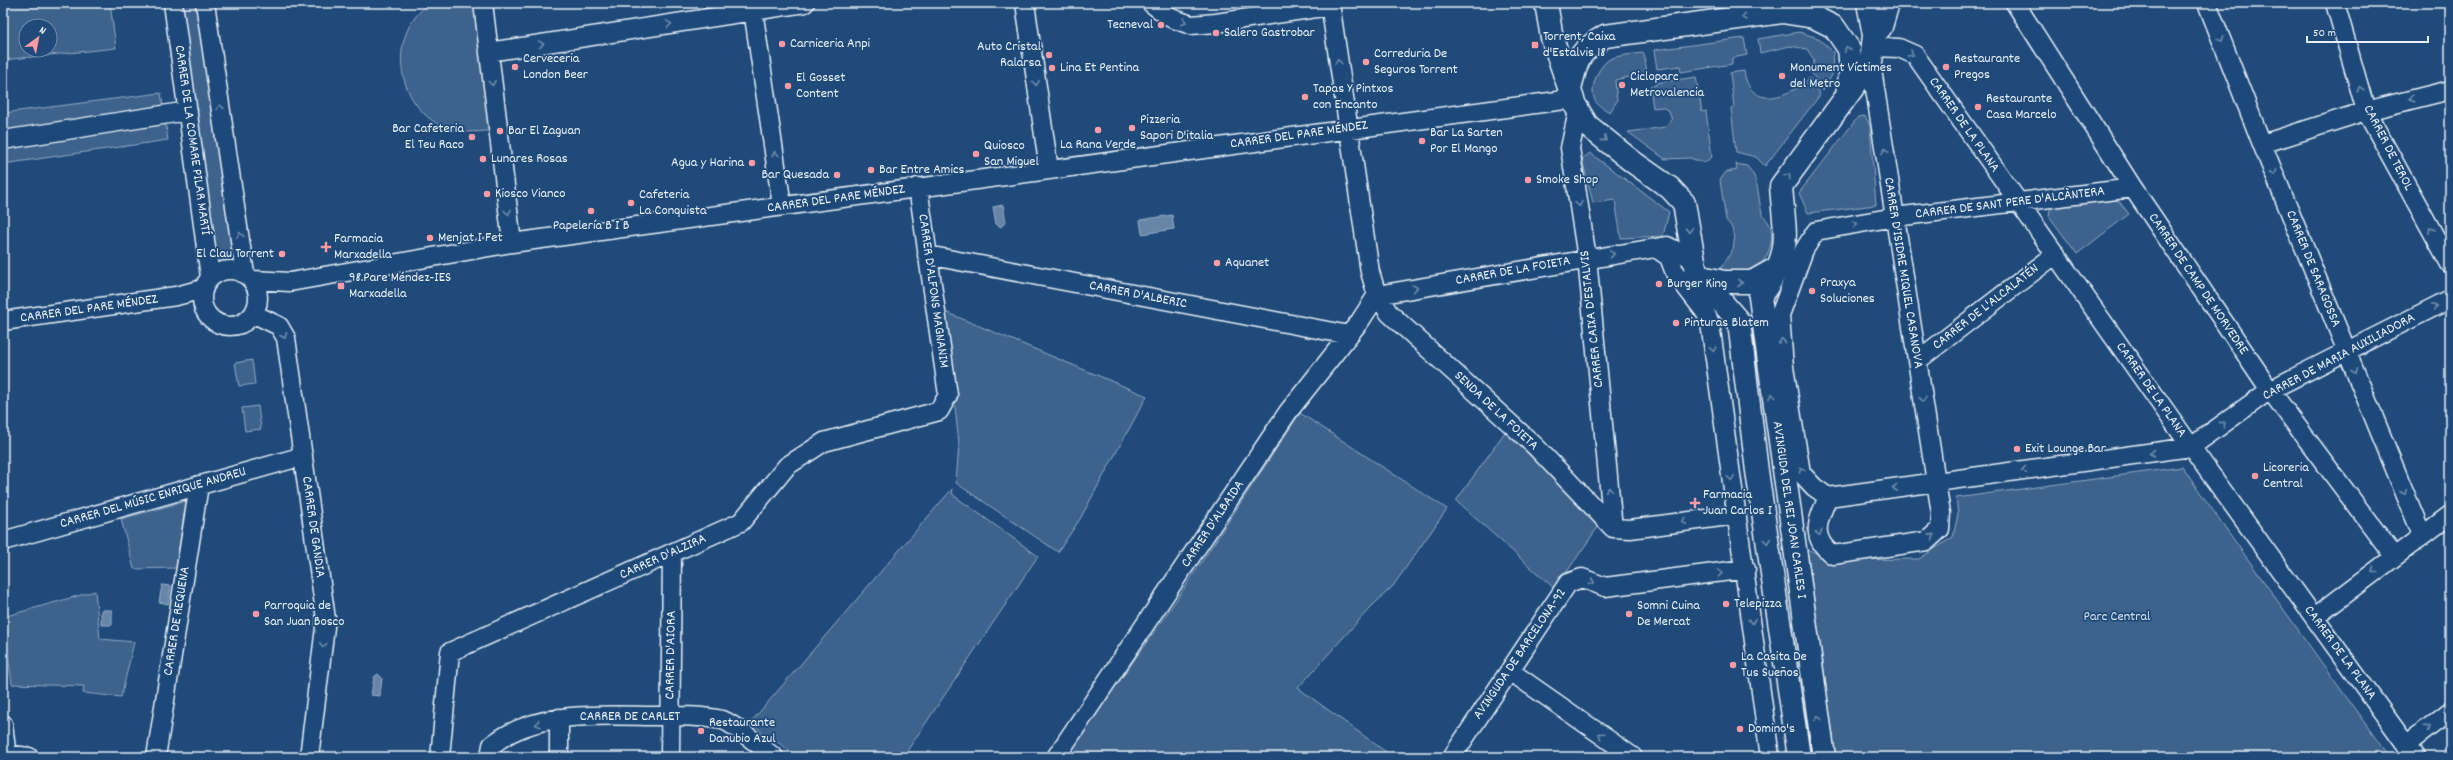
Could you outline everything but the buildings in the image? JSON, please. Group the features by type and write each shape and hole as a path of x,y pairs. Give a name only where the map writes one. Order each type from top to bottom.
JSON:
{"street":[{"name":"CARRER DE LA COMARE PILAR MARTÍ","path":"173,3 188,111 206,283"},
{"path":"204,3 249,277 256,307 246,322 226,326 216,323 204,308 201,299 206,283 222,270 231,269 249,277"},
{"path":"483,3 512,243"},
{"path":"489,52 753,7 805,3"},
{"path":"1025,3 1049,170"},
{"path":"1151,3 1172,18 1191,25 1216,23 1330,4"},
{"path":"1546,3 1552,38 1573,101 1591,128 1670,188 1684,203 1701,273 1706,312 1710,323 1736,515 1746,568 1770,757"},
{"path":"1573,101 1576,64 1586,47 1605,36 1782,12 1803,3"},
{"path":"1868,3 1873,48"},
{"name":"AVINGUDA DEL REI JOAN CARLES I","path":"1824,757 1760,297 1783,258 1786,240 1781,186 1800,158 1845,100 1873,48 1888,3"},
{"name":"CARRER DE CAMP DE MORVEDRE","path":"2015,3 2133,188 2270,390 2394,556"},
{"name":"CARRER DE SARAGOSSA","path":"2207,3 2262,144 2422,534"},
{"name":"CARRER DE TEROL","path":"2335,3 2366,111 2450,264"},
{"name":"SENDA DE LA FOIETA","path":"1330,4 1370,272 1377,295 1389,312 1512,425 1613,528"},
{"path":"753,7 782,206"},
{"path":"1782,12 1814,17 1834,27 1849,49 1851,69 1845,100"},
{"name":"CARRER DE LA PLANA","path":"1873,48 1898,48 1915,55 2191,447 2315,617 2410,751"},
{"name":"CARRER D'ISIDRE MIQUEL CASANOVA","path":"1828,497 1816,523 1822,547 1833,555 1927,541 1940,530 1941,513 1895,217 1873,48"},
{"path":"2262,144 2366,111 2450,90"},
{"name":"CARRER DEL PARE MÉNDEZ","path":"249,277 290,282 512,243 1348,128 1573,101"},
{"name":"CARRER CAIXA D'ESTALVIS","path":"1573,101 1570,148 1587,258 1613,528"},
{"path":"3,140 188,111"},
{"name":"CARRER D'ALFONS MAGNANIM","path":"918,187 948,396"},
{"name":"CARRER DE SANT PERE D'ALCÀNTERA","path":"1816,231 1895,217 2133,188"},
{"name":"AVINGUDA DEL REI JOAN CARLES I","path":"1784,213 1792,225 1796,243 1775,292 1780,315 1784,367 1802,473 1814,487 1828,497"},
{"name":"AVINGUDA DEL REI JOAN CARLES I","path":"1780,315 1804,250 1816,231"},
{"name":"CARRER DE LA FOIETA","path":"1377,295 1587,258 1668,246 1701,273"},
{"path":"1656,248 1669,257 1675,273 1706,312"},
{"name":"CARRER DE L'ALCALATÉN","path":"1917,361 2056,254"},
{"name":"CARRER D'ALBERIC","path":"927,255 1349,335"},
{"path":"1701,273 1724,282 1752,282 1778,267"},
{"name":"AVINGUDA DEL REI JOAN CARLES I","path":"1701,273 1739,322 1757,471 1799,757"},
{"name":"CARRER DEL PARE MÉNDEZ","path":"256,307 290,282"},
{"name":"CARRER DEL PARE MÉNDEZ","path":"3,321 176,296 206,283"},
{"name":"CARRER D'ALBAIDA","path":"1056,757 1288,412 1349,335 1377,295"},
{"name":"CARRER DEL PARE MÉNDEZ","path":"176,296 204,308"},
{"name":"CARRER DE MARIA AUXILIADORA","path":"2191,447 2270,390 2346,350 2450,299"},
{"name":"CARRER DE GANDIA","path":"256,307 279,326 286,338 326,618 309,757"},
{"name":"CARRER D'ALZIRA","path":"440,757 450,652 741,522 787,466 824,442 939,411 948,396"},
{"path":"1828,497 2191,447"},
{"name":"CARRER DEL MÚSIC ENRIQUE ANDREU","path":"3,541 303,456"},
{"name":"CARRER DE REQUENA","path":"156,757 199,485"},
{"path":"1613,528 1630,529 1736,515"},
{"path":"2315,617 2422,534 2448,519"},
{"name":"CARRER D'AIORA","path":"670,757 672,553"},
{"name":"AVINGUDA DE BARCELONA-92","path":"1452,757 1568,583 1582,578 1605,587 1746,568"},
{"path":"1510,671 1633,757"},
{"path":"2410,751 2450,711"},
{"name":"CARRER DE CARLET","path":"490,757 492,745 505,734 559,718 585,715 670,716 723,720 774,757"},
{"path":"559,718 559,757"},
{"path":"3,724 5,755 30,757"}],"green space":[{"path":"3,3 110,3 116,48 58,54 58,18 18,18 18,58 22,58 3,60"},
{"path":"173,3 205,3 245,274 235,271 227,271 210,277"},
{"path":"430,3 483,3 498,130 467,132 449,129 431,120 417,106 408,90 402,72 402,53 406,34 415,17"},
{"path":"1799,32 1818,38 1833,52 1832,75 1823,91 1811,72 1814,60 1807,49 1790,46 1760,53 1758,39"},
{"path":"1744,38 1747,55 1732,58 1732,64 1681,72 1680,66 1657,69 1654,50"},
{"path":"1644,53 1647,73 1615,80 1617,101 1610,112 1598,105 1594,98 1593,88 1596,76 1602,66 1610,59"},
{"path":"1744,71 1748,84 1754,92 1762,96 1771,97 1792,91 1810,78 1820,95 1765,166 1756,157 1736,152 1731,108 1734,107 1730,73"},
{"path":"1696,77 1702,112 1706,111 1712,157 1704,163 1690,158 1665,159 1628,132 1666,127 1672,120 1669,111 1662,107 1653,108 1650,86 1656,85 1656,83"},
{"path":"161,93 168,140 3,164 3,113"},
{"path":"1865,116 1870,126 1876,205 1808,213 1799,193 1858,117"},
{"path":"1590,153 1669,212 1663,236 1621,238 1615,200 1593,203 1582,159"},
{"path":"1736,164 1747,166 1754,177 1758,188 1763,216 1770,225 1771,241 1766,257 1762,263 1748,272 1733,274 1719,271 1733,249 1735,237 1731,226 1726,220 1720,180 1726,172 1737,170"},
{"path":"2118,200 2129,214 2077,254 2049,216 2050,210 2056,206"},
{"path":"948,313 1147,396 1080,519 1058,552 956,483 959,444 945,315"},
{"path":"252,360 255,384 239,386 235,363"},
{"path":"258,406 261,429 245,431 242,408"},
{"path":"1300,413 1447,509 1393,586 1369,609 1298,688 1393,757 1066,757 1175,602"},
{"path":"1505,432 1552,476 1598,527 1555,589 1456,501"},
{"name":"Parc Central","path":"2182,467 2389,757 1836,757 1807,549 1831,560 1919,559 1953,537 1958,514 1956,498"},
{"path":"952,489 953,495 1038,556 903,757 799,757 750,723"},
{"path":"186,501 176,568 134,569 121,519"},
{"path":"95,591 100,639 134,642 121,697 83,693 84,686 12,684 3,617"}],"shaded area":[{"path":"1003,205 1006,222 1001,227 996,224 993,207"},
{"path":"1172,215 1174,229 1142,234 1140,220"},
{"path":"162,585 171,586 168,604 159,602"},
{"path":"101,610 112,610 112,625 101,625"},
{"path":"378,674 382,678 380,696 371,695 374,677"}],"place":[{"name":"Tecneval","path":"1161,25"},
{"name":"Salero Gastrobar","path":"1216,33"},
{"name":"Carniceria Anpi","path":"782,44"},
{"name":"Torrent, Caixa d'Estalvis 18","path":"1535,45"},
{"name":"Auto Cristal Ralarsa","path":"1049,55"},
{"name":"Correduria De Seguros Torrent","path":"1366,62"},
{"name":"Cerveceria London Beer","path":"515,67"},
{"name":"Restaurante Pregos","path":"1946,67"},
{"name":"Lina Et Pentina","path":"1052,68"},
{"name":"Monument Víctimes del Metro","path":"1782,76"},
{"name":"Cicloparc Metrovalencia","path":"1622,85"},
{"name":"El Gosset Content","path":"788,86"},
{"name":"Tapas Y Pintxos con Encanto","path":"1305,97"},
{"name":"Restaurante Casa Marcelo","path":"1978,107"},
{"name":"Pizzeria Sapori D'italia","path":"1132,128"},
{"name":"La Rana Verde","path":"1098,130"},
{"name":"Bar El Zaguan","path":"500,131"},
{"name":"Bar Cafeteria El Teu Raco","path":"472,137"},
{"name":"Bar La Sarten Por El Mango","path":"1422,141"},
{"name":"Quiosco San Miguel","path":"976,154"},
{"name":"Lunares Rosas","path":"483,159"},
{"name":"Agua y Harina","path":"752,163"},
{"name":"Bar Entre Amics","path":"871,170"},
{"name":"Bar Quesada","path":"837,175"},
{"name":"Smoke Shop","path":"1528,180"},
{"name":"Kiosco Vianco","path":"487,194"},
{"name":"Cafeteria La Conquista","path":"631,203"},
{"name":"Papelería B I B","path":"591,211"},
{"name":"Menjat I Fet","path":"430,238"},
{"name":"Farmacia Marxadella","path":"326,247"},
{"name":"El Clau Torrent","path":"282,254"},
{"name":"Aquanet","path":"1217,263"},
{"name":"Burger King","path":"1659,284"},
{"name":"98.Pare Méndez-IES Marxadella","path":"341,286"},
{"name":"Praxya Soluciones","path":"1812,291"},
{"name":"Pinturas Blatem","path":"1676,323"},
{"name":"Exit Lounge Bar","path":"2017,449"},
{"name":"Licoreria Central","path":"2255,476"},
{"name":"Farmacia Juan Carlos I","path":"1695,503"},
{"name":"Telepizza","path":"1726,604"},
{"name":"Parroquia de San Juan Bosco","path":"256,614"},
{"name":"Somni Cuina De Mercat","path":"1629,614"},
{"name":"La Casita De Tus Sueños","path":"1733,665"},
{"name":"Domino's","path":"1740,729"},
{"name":"Restaurante Danubio Azul","path":"701,731"}]}
